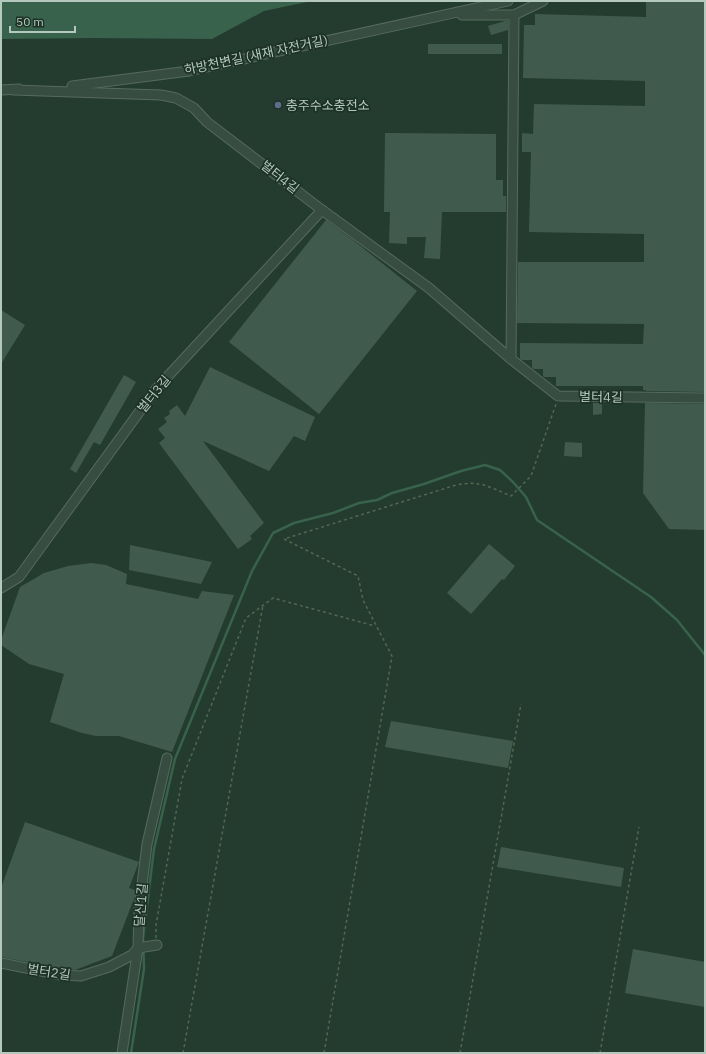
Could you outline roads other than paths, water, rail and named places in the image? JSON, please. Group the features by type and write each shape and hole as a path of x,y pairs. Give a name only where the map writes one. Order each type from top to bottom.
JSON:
{"street":[{"name":"하방천변길 (새재 자전거길)","path":"1,90 77,86 189,71 508,1"},
{"path":"443,15 514,15 543,1"},
{"path":"511,359 514,15"},
{"name":"벌터4길","path":"13,90 124,93 161,95 176,98 194,108 207,122 322,210 430,288 511,359 558,396 705,398"},
{"name":"벌터3길","path":"1,588 19,577 156,389 322,210"},
{"name":"달신1길","path":"122,1053 138,948 139,909 147,844 167,758"},
{"path":"138,948 157,945"},
{"name":"벌터2길","path":"1,963 61,975 81,976 109,967 132,955 138,948"}],"waterway":[{"path":"131,1053 144,969 143,938 154,849 175,759 252,571 273,533 294,523 333,513 359,503 377,500 392,493 485,465 500,470 512,481 526,497 537,520 651,597 677,620 705,655"}],"place":[{"name":"충주수소충전소","path":"278,105"}]}
